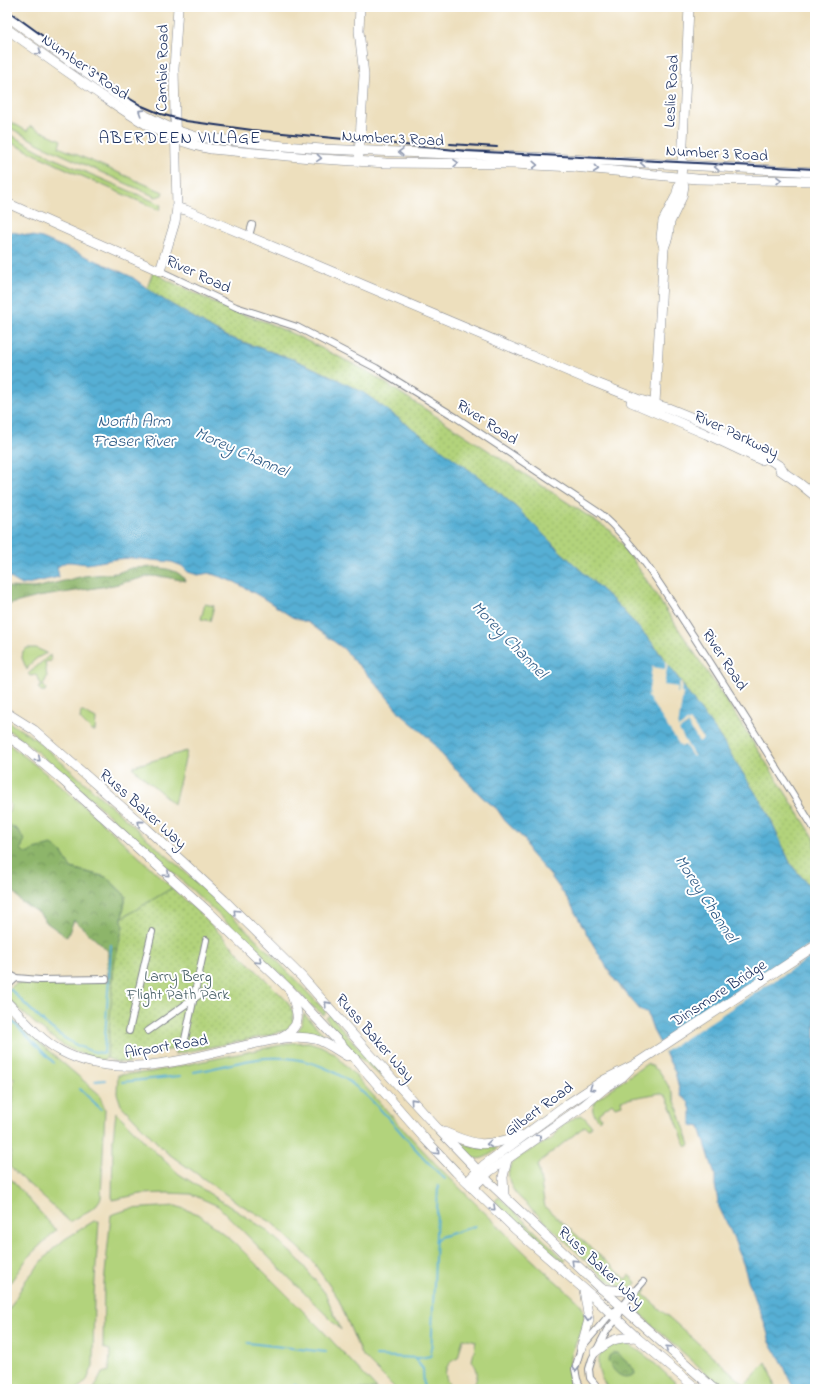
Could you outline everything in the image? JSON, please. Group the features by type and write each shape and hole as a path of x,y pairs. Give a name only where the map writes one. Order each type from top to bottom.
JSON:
{"main road":[{"name":"Cambie Road","path":"160,271 175,222 182,209 175,135 174,70 178,7"},
{"path":"359,161 364,75 359,31 360,7"},
{"name":"Leslie Road","path":"655,403 664,248 668,237 670,222 682,197 684,186 681,177 689,7"},
{"name":"Number 3 Road","path":"7,16 134,108 191,145 211,149 322,159 420,164 466,163 558,166 729,180 815,181"},
{"name":"Number 3 Road","path":"7,29 140,122 175,135 284,146 815,172"},
{"name":"River Road","path":"7,203 160,271"},
{"path":"182,209 589,380"},
{"name":"River Parkway","path":"589,380 637,399 655,403 723,431 766,457 784,472"},
{"name":"River Parkway","path":"589,380 602,390 706,434 784,472"},
{"path":"655,403 659,410 721,436 733,442 751,455"},
{"path":"784,472 815,496"},
{"name":"Russ Baker Way","path":"7,713 34,730 146,828 224,900 302,977 439,1130 481,1173 602,1289 714,1389"},
{"name":"Russ Baker Way","path":"7,736 22,746 66,783 206,909 290,990 356,1060 425,1139 469,1185 515,1229 636,1337 697,1389"},
{"name":"Dinsmore Bridge","path":"635,1064 815,946"},
{"path":"278,1039 293,1029 298,1022 298,1015 290,990"},
{"name":"Airport Road","path":"7,1002 29,1025 54,1047 82,1060 104,1066 120,1067 154,1064 278,1039 292,1038 314,1039 323,1042 356,1060"},
{"name":"Gilbert Road","path":"469,1185 481,1173 489,1161 563,1107 619,1071 635,1064"},
{"name":"Gilbert Road","path":"481,1173 507,1160 622,1077 635,1064"},
{"path":"439,1130 470,1143 480,1145 498,1143 527,1134"},
{"path":"504,1195 503,1177 507,1160"},
{"path":"602,1289 634,1292"},
{"path":"581,1348 589,1320 584,1290"},
{"path":"595,1352 611,1340 617,1338 636,1337"}],"street":[{"path":"249,236 252,225"},
{"name":"River Road","path":"160,271 236,307 297,327 376,368 469,426 601,514 617,528 658,582 755,732 815,830"},
{"path":"129,1031 152,932"},
{"path":"184,1044 206,940"},
{"path":"7,973 16,978 40,980 106,979"},
{"path":"7,986 16,978"},
{"path":"148,1031 202,993"},
{"path":"581,1389 575,1368 581,1348 614,1316 643,1282"},
{"path":"598,1389 593,1382 590,1373 590,1364 614,1316"}],"green space":[{"path":"7,120 27,131 30,126 61,140 59,147 163,192 162,195 156,197 41,145 7,126"},
{"path":"7,133 53,158 160,204 161,206 159,210 7,141"},
{"path":"153,272 232,311 266,322 293,334 367,371 611,531 628,552 735,714 815,839 815,892 791,865 767,811 681,682 649,639 616,603 561,552 519,510 494,488 331,376 295,360 225,336 159,297 147,288"},
{"path":"131,568 161,568 176,572 182,576 185,581 166,577 150,576 114,585 38,597 7,605 7,587 35,588 84,576 117,573"},
{"path":"205,604 214,606 210,621 201,619"},
{"path":"27,648 36,648 47,653 35,660 27,670 22,658 23,651"},
{"path":"50,655 51,661 45,662 47,677 43,685 46,689 45,691 41,691 38,688 42,686 36,675 30,676 28,674"},
{"path":"81,711 96,719 95,731 92,731 80,719"},
{"path":"7,721 35,739 204,889 263,946 326,1012 324,1015 312,1006 241,936 169,869 51,763 7,729"},
{"path":"7,743 71,795 172,888 122,918 126,896 106,877 71,868 62,853 25,854 21,849 24,840 18,830 9,825 7,821 10,805 7,800"},
{"path":"187,751 174,804 133,768 134,766"},
{"path":"7,822 10,826 19,831 24,840 21,849 25,853 30,853 34,849 52,845 62,853 71,868 106,877 126,896 122,918 123,927 114,965 113,981 107,981 108,951 74,920 67,937 47,923 39,913 21,902 7,882"},
{"name":"Larry Berg Flight Path Park","path":"172,888 287,1001 293,1012 293,1022 286,1030 266,1036 175,1054 174,1049 129,1057 130,1063 117,1062 107,1058 114,965 123,927 122,918"},
{"path":"23,981 56,983 113,981 107,1058 98,1059 69,1048 48,1035 11,1002 7,998 7,991 12,986"},
{"path":"304,1014 329,1041 297,1033 302,1023"},
{"path":"7,1015 99,1094 105,1109 101,1198 95,1207 70,1222 10,1167 14,1078 7,1077"},
{"path":"330,1015 383,1076 382,1077 344,1043 326,1018"},
{"path":"309,1042 334,1053 421,1149 580,1304 584,1316 583,1325 571,1355 569,1366 571,1377 578,1389 467,1389 474,1384 477,1376 475,1365 472,1361 476,1341 463,1338 458,1358 453,1360 447,1366 446,1370 446,1379 451,1389 396,1389 361,1354 338,1298 311,1259 271,1222 238,1203 166,1152 121,1105 117,1093 118,1075 151,1072 291,1043"},
{"path":"648,1063 660,1072 672,1092 690,1145 686,1147 666,1096 660,1093 621,1100 622,1105 615,1107 612,1103 598,1114 601,1118 599,1120 593,1112 593,1105 597,1099"},
{"path":"116,1112 179,1174 265,1229 298,1259 325,1293 341,1330 218,1206 191,1194 141,1194 112,1200 113,1139"},
{"path":"581,1115 591,1125 591,1128 588,1129 585,1126 542,1160 538,1166 545,1207 626,1279 629,1275 636,1283 628,1288 619,1286 602,1276 516,1194 510,1183 508,1174 510,1167 515,1161 547,1141 548,1142 563,1125"},
{"path":"458,1142 479,1148 495,1147 497,1149 480,1159 467,1153"},
{"path":"7,1175 56,1230 29,1256 7,1287"},
{"path":"499,1197 565,1260 564,1262 510,1218 495,1201"},
{"path":"176,1206 200,1215 235,1243 319,1327 377,1389 94,1389 102,1373 109,1371 110,1350 103,1348 104,1284 111,1215 129,1209"},
{"path":"94,1221 99,1221 94,1295 93,1366 87,1380 78,1389 7,1389 7,1313 26,1280 51,1251 65,1239"},
{"path":"643,1290 646,1290 643,1294 745,1385 766,1362 771,1372 775,1389 724,1389 641,1315 638,1299"},
{"path":"622,1342 631,1346 647,1357 683,1389 609,1389 599,1373 598,1361 603,1350 611,1345"},
{"path":"613,1353 617,1353 634,1369 635,1374 626,1377 619,1375 608,1361 609,1356"}],"water":[{"name":"North Arm Fraser River","path":"7,231 42,238 104,264 132,277 159,297 225,336 295,360 364,393 494,488 616,603 649,639 716,731 767,811 791,865 815,892 815,1389 794,1389 781,1360 770,1342 765,1324 732,1234 719,1207 715,1185 715,1175 700,1127 691,1125 691,1110 688,1101 681,1096 675,1072 654,1032 647,1012 641,1011 614,979 569,901 550,875 529,852 525,840 505,821 497,809 481,796 443,756 429,738 401,714 372,679 344,649 309,623 292,617 235,582 209,573 198,575 188,572 182,566 172,562 132,558 87,564 66,562 57,567 59,577 22,585 7,576"}],"pier":[{"path":"666,661 668,663 664,685 678,687 678,693 680,681 682,683 681,693 683,693 678,728 690,720 703,739 699,742 688,724 679,730 694,756 693,757 685,745 681,747 648,697 652,667 665,669"},
{"path":"815,941 815,954 663,1053 658,1044"}],"waterway":[{"path":"10,989 52,1029 65,1038 78,1046 91,1051 104,1053 111,945"},
{"path":"7,1016 54,1063"},
{"path":"194,1072 248,1060 266,1058 297,1059 324,1067 347,1080 368,1097 445,1179"},
{"path":"122,1082 180,1076"},
{"path":"95,1081 105,1080"},
{"path":"80,1089 101,1109"},
{"path":"376,1356 419,1358 431,1356 438,1186"},
{"path":"435,1242 440,1237 475,1226"},
{"path":"248,1343 326,1352"},
{"path":"414,1358 423,1369 424,1389"},
{"path":"294,1385 303,1389"}],"railway":[{"path":"7,10 127,97 142,106 161,114 186,121 252,130 466,151 815,169"},
{"path":"450,144 497,147"}],"district":[{"name":"ABERDEEN VILLAGE","path":"180,137"}],"water label":[{"name":"Morey Channel","path":"242,451"},
{"name":"Morey Channel","path":"510,639"},
{"name":"Morey Channel","path":"707,898"}]}
